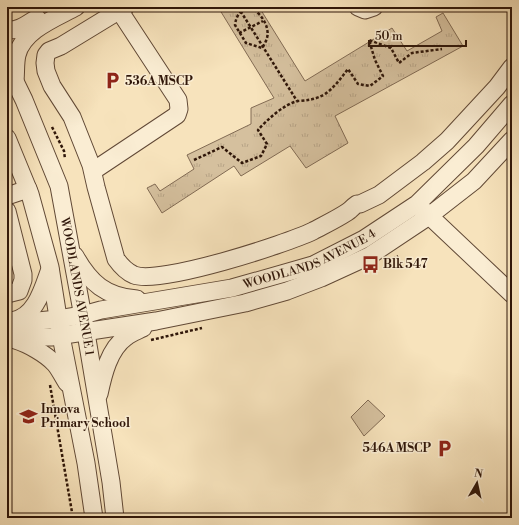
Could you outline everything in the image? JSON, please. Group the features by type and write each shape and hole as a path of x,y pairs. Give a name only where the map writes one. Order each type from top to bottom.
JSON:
{"street":[{"path":"7,30 16,30 55,7"},
{"path":"11,72 17,54 26,39 39,28 76,7"},
{"path":"358,7 361,10 374,7"},
{"path":"93,171 177,115 179,109 178,100 122,9 81,34 49,51 46,55 46,71 52,86 72,117 91,165 116,259 122,267 135,275 148,277 188,270 287,242 312,231 379,195 447,142 497,87 512,67"},
{"name":"WOODLANDS AVENUE 1","path":"11,72 59,186 83,315 111,482 115,518"},
{"name":"WOODLANDS AVENUE 4","path":"7,323 58,319 83,315 101,310 232,288 313,265 364,239 417,204 476,146 512,104"},
{"name":"WOODLANDS AVENUE 1","path":"7,138 28,189 50,267 61,336 86,463 94,518"},
{"name":"WOODLANDS AVENUE 4","path":"7,338 61,336 156,322 244,304 301,286 369,256 434,221 512,140"},
{"path":"7,196 28,189"},
{"path":"417,204 512,294"},
{"path":"7,211 23,274 23,280 19,291 7,294"},
{"path":"70,245 76,258 98,287 115,296 128,299 167,299"},
{"path":"7,323 17,320 29,312 35,304 50,267"},
{"path":"97,402 107,365 116,348 124,338 156,322"},
{"path":"7,338 24,343 37,350 54,363 71,390"},
{"path":"86,463 89,452 93,447 104,442"}],"path":[{"path":"238,7 262,48 297,102"},
{"path":"252,8 258,12 268,29 268,36 262,48 246,44 238,33 234,25 237,16 241,11 252,8"},
{"path":"238,33 263,21"},
{"path":"194,160 222,147 242,163 261,156 267,144 258,130 266,120 283,108 297,102 308,101 325,94 338,82 348,69 358,84 370,86 383,76 374,60 369,40 391,48 399,63 412,53 442,49"},
{"path":"386,263 398,256"},
{"path":"144,342 205,328"},
{"path":"49,382 73,518"}],"green space":[{"path":"218,7 259,7 305,81 392,28 407,51 442,31 436,17 443,13 463,46 335,116 348,143 306,168 290,146 241,176 234,166 162,213 147,188 155,184 160,191 194,169 187,155 251,124 251,108 274,98"},
{"path":"368,400 385,416 364,436 351,417"}],"place":[{"name":"536A MSCP","path":"112,81"},
{"name":"Blk 547","path":"370,264"},
{"name":"Innova Primary School","path":"28,416"},
{"name":"546A MSCP","path":"444,448"}]}
